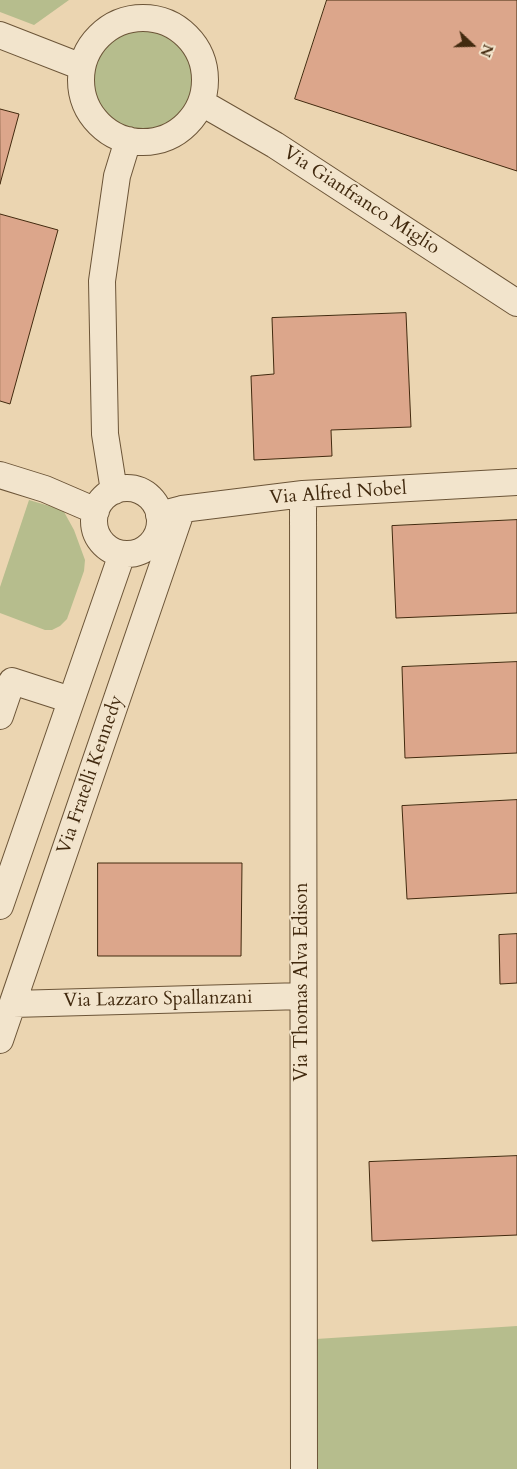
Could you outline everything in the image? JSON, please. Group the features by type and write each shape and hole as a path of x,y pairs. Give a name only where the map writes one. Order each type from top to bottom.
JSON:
{"street":[{"path":"169,11 200,55 206,82 202,103 187,125 169,138 142,143 121,139 98,124 86,106 81,80 82,68 90,49 100,36 118,23 169,11"},
{"path":"0,35 82,68"},
{"name":"Via Gianfranco Miglio","path":"202,103 275,145 517,303"},
{"path":"114,491 105,434 102,281 118,176 128,140"},
{"path":"0,475 45,489 96,511"},
{"name":"Via Alfred Nobel","path":"171,512 303,494 517,482"},
{"path":"124,488 135,489 145,493 154,500 159,510 171,512 161,521 159,532 153,542 144,550 133,554 122,554 105,546 95,530 94,520 100,503 114,491 124,488"},
{"name":"Via Thomas Alva Edison","path":"303,494 304,1469"},
{"name":"Via Fratelli Kennedy","path":"0,1040 171,512"},
{"path":"0,906 122,554"},
{"path":"0,716 12,681 72,700"},
{"name":"Via Lazzaro Spallanzani","path":"13,1004 303,996"}],"green space":[{"path":"0,0 69,0 34,25 0,12"},
{"path":"144,27 165,31 182,43 194,60 198,81 194,102 182,119 165,131 144,135 123,131 106,119 94,102 90,81 94,60 106,43 123,31"},
{"path":"29,500 63,510 74,530 85,560 84,571 67,619 60,626 52,630 45,630 0,613 0,587"},
{"path":"517,1326 517,1469 318,1469 316,1339"}],"building":[{"path":"327,0 517,0 517,171 295,99"},
{"path":"0,109 19,114 0,184"},
{"path":"0,214 58,230 10,404 0,401"},
{"path":"406,313 411,427 331,430 332,456 254,460 251,376 274,374 272,318"},
{"path":"517,520 517,613 396,618 392,526"},
{"path":"517,662 517,753 405,758 402,667"},
{"path":"517,800 517,893 407,899 402,806"},
{"path":"98,863 242,863 241,956 98,956"},
{"path":"517,934 517,983 500,984 499,935"},
{"path":"517,1156 517,1235 372,1241 369,1162"}]}
